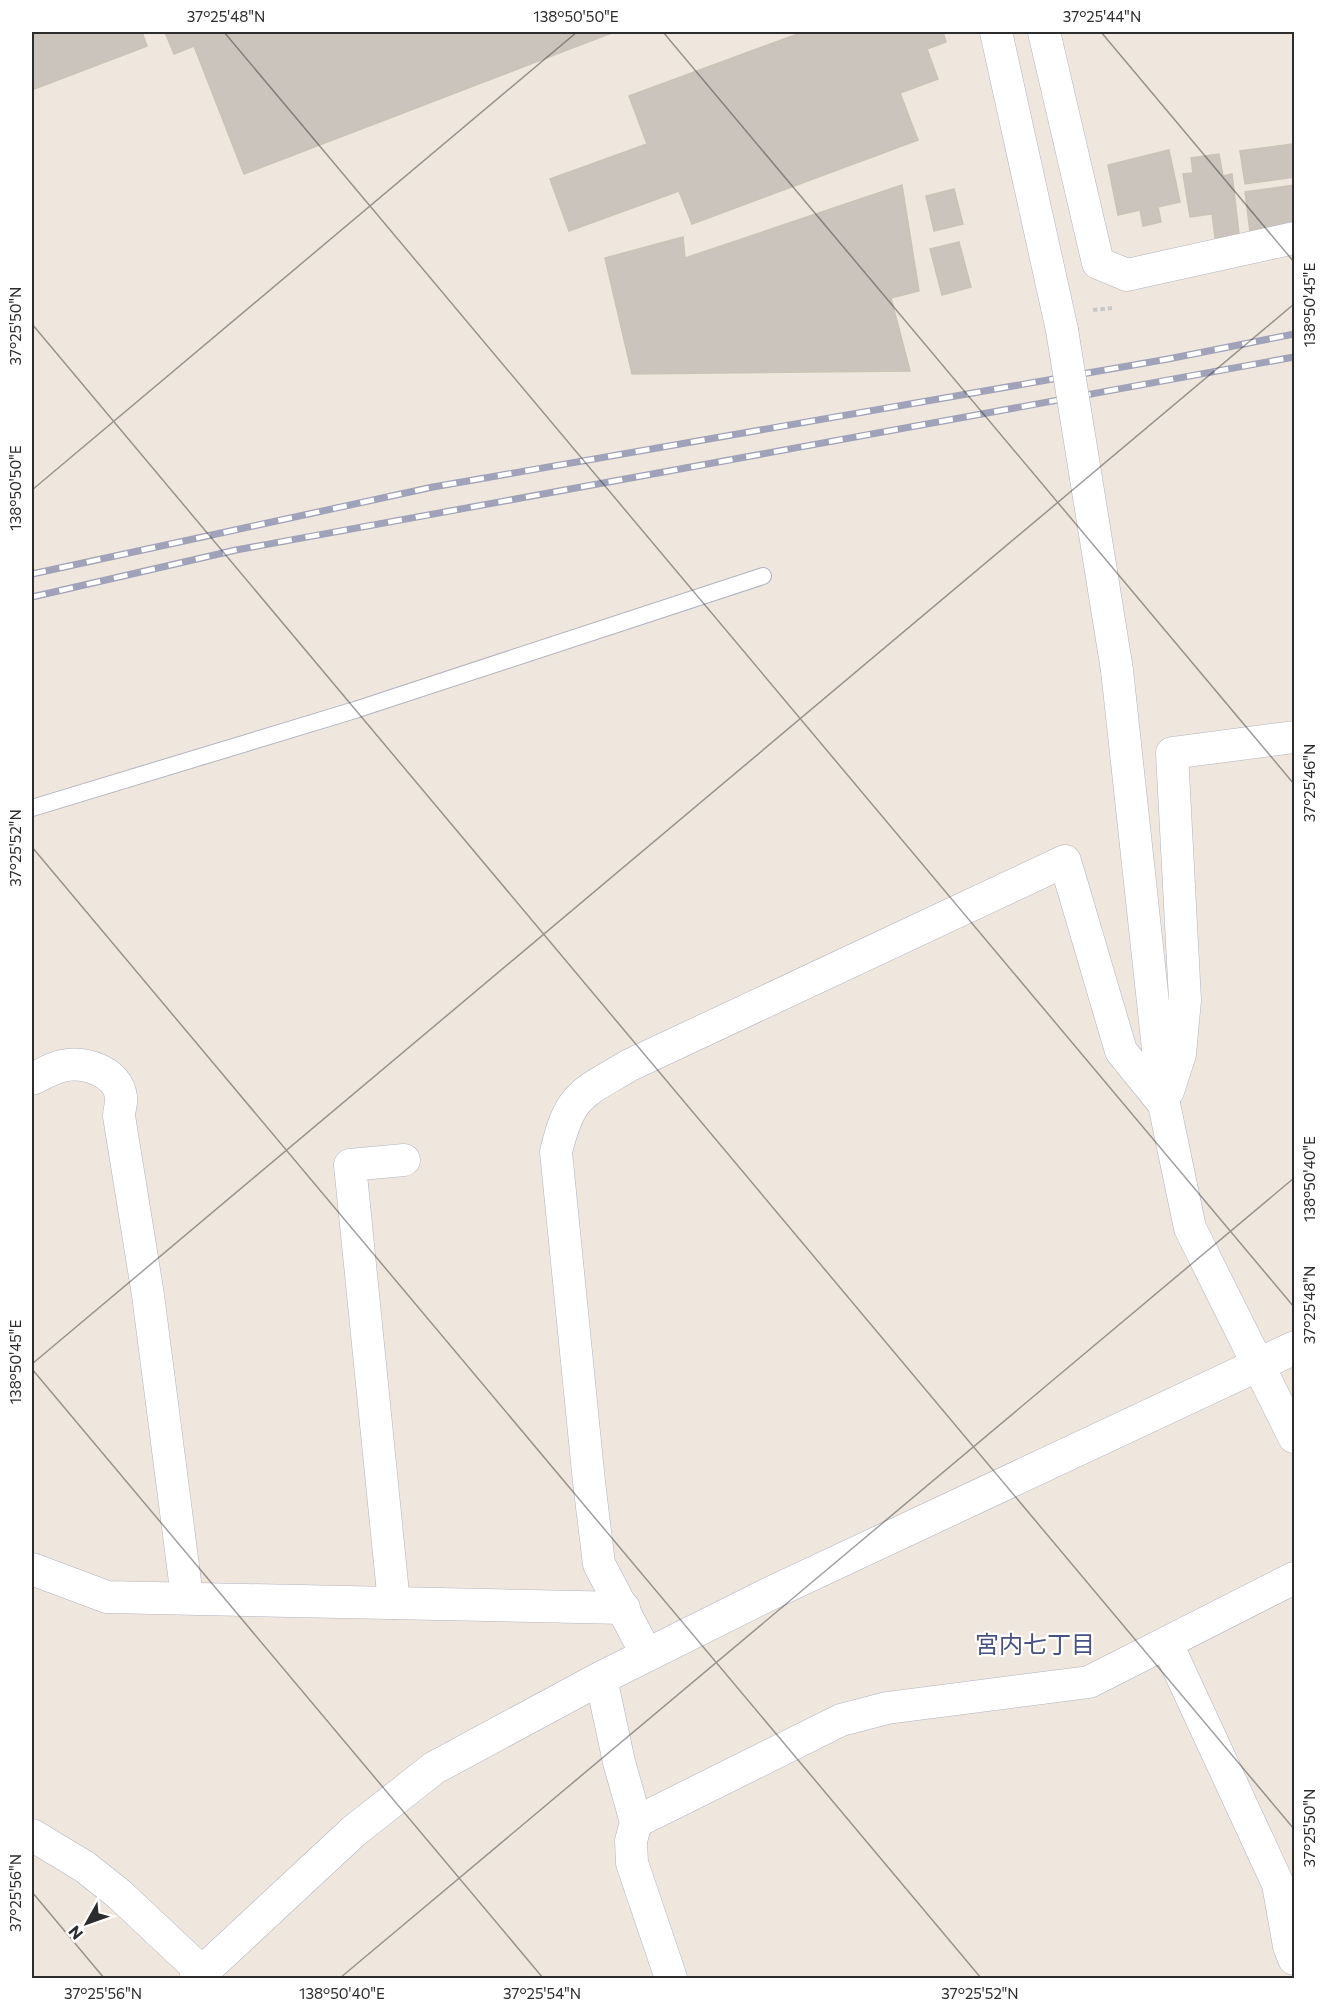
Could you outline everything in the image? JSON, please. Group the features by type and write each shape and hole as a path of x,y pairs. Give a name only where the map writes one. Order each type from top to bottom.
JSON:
{"street":[{"path":"996,32 1062,330 1117,670 1164,1104 1190,1228 1294,1437"},
{"path":"1044,32 1098,263 1127,275 1294,238"},
{"path":"1164,1104 1180,1054 1185,1000 1172,753 1294,737"},
{"path":"647,1655 599,1564 595,1536 556,1152 564,1119 580,1094 630,1065 1065,861 1121,1051 1164,1104"},
{"path":"32,1079 62,1066 84,1065 107,1074 121,1097 118,1116 148,1295 187,1597"},
{"path":"394,1603 350,1165 404,1160"},
{"path":"32,1835 85,1867 119,1894 199,1975 354,1830 434,1768 647,1655 886,1539 1294,1348"},
{"path":"32,1569 107,1596 624,1608"},
{"path":"636,1822 841,1720 887,1708 1089,1682 1294,1578"},
{"path":"1167,1644 1278,1884 1289,1946 1294,1959"},
{"path":"601,1678 619,1762 636,1822 631,1841 632,1863 671,1978"}],"lane":[{"path":"32,808 355,710 763,576"}],"building":[{"path":"32,32 142,32 147,46 32,90"},
{"path":"165,32 614,32 244,174 194,46 174,54"},
{"path":"803,32 943,32 946,42 927,49 938,79 900,93 918,140 692,224 679,191 569,231 550,179 647,144 629,96"},
{"path":"1292,144 1294,177 1245,184 1240,151"},
{"path":"1169,150 1180,202 1158,207 1161,222 1143,226 1140,210 1118,215 1108,165"},
{"path":"1219,154 1223,176 1232,174 1239,234 1215,238 1212,214 1190,217 1183,174 1193,173 1191,158"},
{"path":"902,185 919,291 891,298 910,371 632,374 605,258 683,237 685,258"},
{"path":"1294,185 1294,213 1292,213 1294,226 1250,232 1245,192"},
{"path":"954,189 963,224 934,231 926,196"},
{"path":"959,242 971,287 942,295 930,249"}],"railway":[{"path":"32,574 433,487 1168,359 1294,334"},
{"path":"32,597 236,550 1294,357"}],"district":[{"name":"宮内七丁目","path":"1035,1643"}]}
